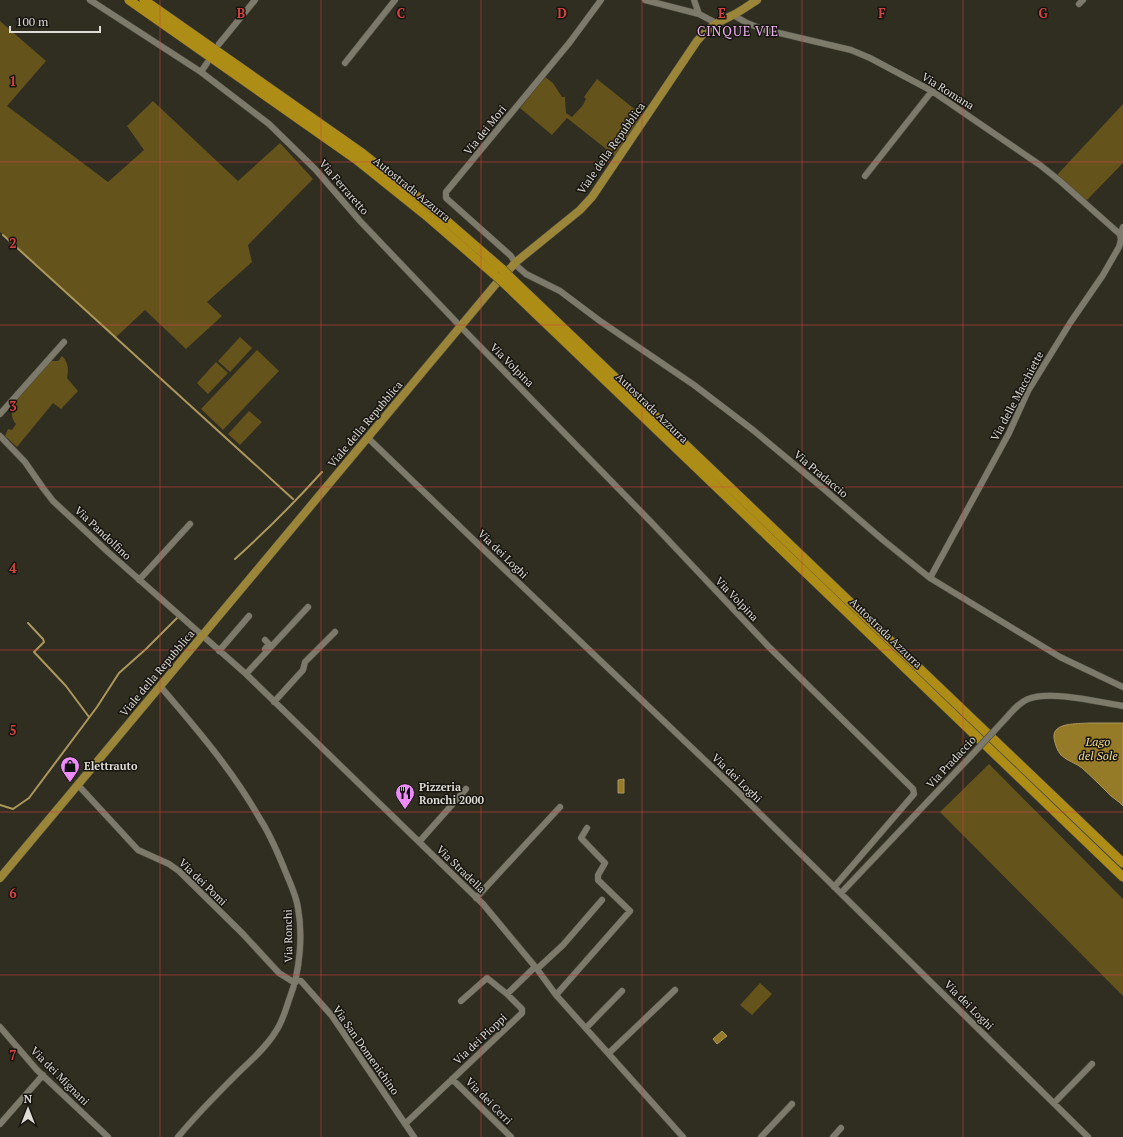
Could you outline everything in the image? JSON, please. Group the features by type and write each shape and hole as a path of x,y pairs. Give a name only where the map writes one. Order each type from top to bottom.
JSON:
{"highway":[{"name":"Autostrada Azzurra","path":"129,0 357,160 510,282 1123,863"},
{"name":"Autostrada Azzurra","path":"144,0 362,153 434,210 498,272"},
{"name":"Autostrada Azzurra","path":"510,282 1123,876"}],"main road":[{"name":"Viale della Repubblica","path":"0,878 495,285 516,262 580,210 592,197 697,41 716,23 733,15 757,0"}],"street":[{"name":"Via Ferraretto","path":"90,0 201,72 269,124 315,169 360,222 461,327"},
{"path":"219,44 255,0"},
{"path":"345,63 395,0"},
{"name":"Via dei Mori","path":"516,262 446,198 445,195 570,42 601,0"},
{"path":"645,0 699,14 716,23"},
{"path":"694,0 699,14"},
{"name":"Via Romana","path":"733,15 762,29 851,50 932,91 1040,165 1122,236"},
{"path":"201,72 207,63"},
{"path":"865,176 932,91"},
{"name":"Via delle Macchiette","path":"930,578 1009,433 1028,391 1070,323 1103,275 1119,247 1123,227"},
{"name":"Via Pradaccio","path":"516,262 518,267 526,274 560,291 600,321 694,385 753,430 930,578 1060,657 1123,686"},
{"name":"Via Volpina","path":"461,327 635,506 769,647 913,789 914,794 834,887"},
{"path":"0,414 64,342"},
{"name":"Via Pandolfino","path":"0,436 24,462 53,501 139,580 203,635"},
{"name":"Via dei Loghi","path":"368,438 486,553 740,794 1088,1137"},
{"path":"139,580 190,524"},
{"path":"245,674 308,607"},
{"path":"220,651 249,616"},
{"path":"274,702 303,670 305,662 335,632"},
{"name":"Via Stradella","path":"203,635 476,898 536,968 556,994 683,1137"},
{"path":"245,674 270,644 265,640"},
{"name":"Via Ronchi","path":"160,686 204,737 238,784 274,844 298,908 300,957 295,981 278,1028 268,1043 221,1090 178,1137"},
{"name":"Via Pradaccio","path":"841,893 970,757 1015,707 1028,699 1041,696 1065,697 1123,706"},
{"name":"Via dei Pomi","path":"78,785 138,850 170,864 242,933 279,973 295,981"},
{"path":"419,842 466,789"},
{"path":"476,898 560,806"},
{"path":"556,994 630,911 598,880 598,875 605,863 580,838 587,828"},
{"path":"461,1001 487,978 508,994 563,945 602,900"},
{"name":"Via San Domenichino","path":"295,981 301,982 332,1016 414,1137"},
{"path":"608,1053 675,990"},
{"path":"586,1028 622,991"},
{"name":"Via dei Pioppi","path":"405,1124 522,1013 522,1009 508,994"},
{"name":"Via dei Mignani","path":"0,1027 43,1074 108,1137"},
{"path":"1054,1103 1092,1064"},
{"path":"0,1124 43,1074"},
{"name":"Via dei Cerri","path":"452,1079 511,1137"},
{"path":"761,1137 792,1104"},
{"path":"833,1137 842,1128"}],"shaded area":[{"path":"0,21 46,61 7,106 108,182 144,150 127,126 153,101 238,181 280,143 313,179 248,245 252,262 207,302 222,316 186,349 145,310 115,338 0,232"},
{"path":"545,77 553,83 562,97 565,97 566,113 572,117 583,105 586,99 584,97 597,79 642,115 615,156 567,118 552,135 520,108"},
{"path":"1123,104 1123,163 1086,201 1057,175"},
{"path":"240,337 252,348 230,372 218,361"},
{"path":"257,350 279,371 223,430 201,409"},
{"path":"62,356 68,366 67,378 78,391 61,409 53,403 17,447 5,436 8,429 12,430 16,424 13,420 12,414 13,403 49,361 58,361"},
{"path":"216,362 228,373 208,394 197,383"},
{"path":"249,411 262,422 240,445 228,434"},
{"path":"989,764 1123,899 1123,996 940,812"},
{"path":"760,983 772,994 752,1015 740,1005"}],"water":[{"name":"Lago del Sole","path":"1089,723 1123,723 1123,806 1082,768 1063,757 1057,749 1054,733 1057,729 1061,726"},
{"path":"624,779 624,793 618,793 618,780"},
{"path":"722,1031 727,1036 717,1044 713,1039"}],"waterway":[{"path":"3,235 293,499"},
{"path":"235,559 258,538 322,472"},
{"path":"0,805 13,809 29,798 97,707 119,673 178,617"},
{"path":"28,623 44,642 34,652 66,686 89,717"}],"place":[{"name":"Elettrauto","path":"70,783"},
{"name":"Pizzeria Ronchi 2000","path":"405,810"}],"district":[{"name":"CINQUE VIE","path":"738,31"}]}
